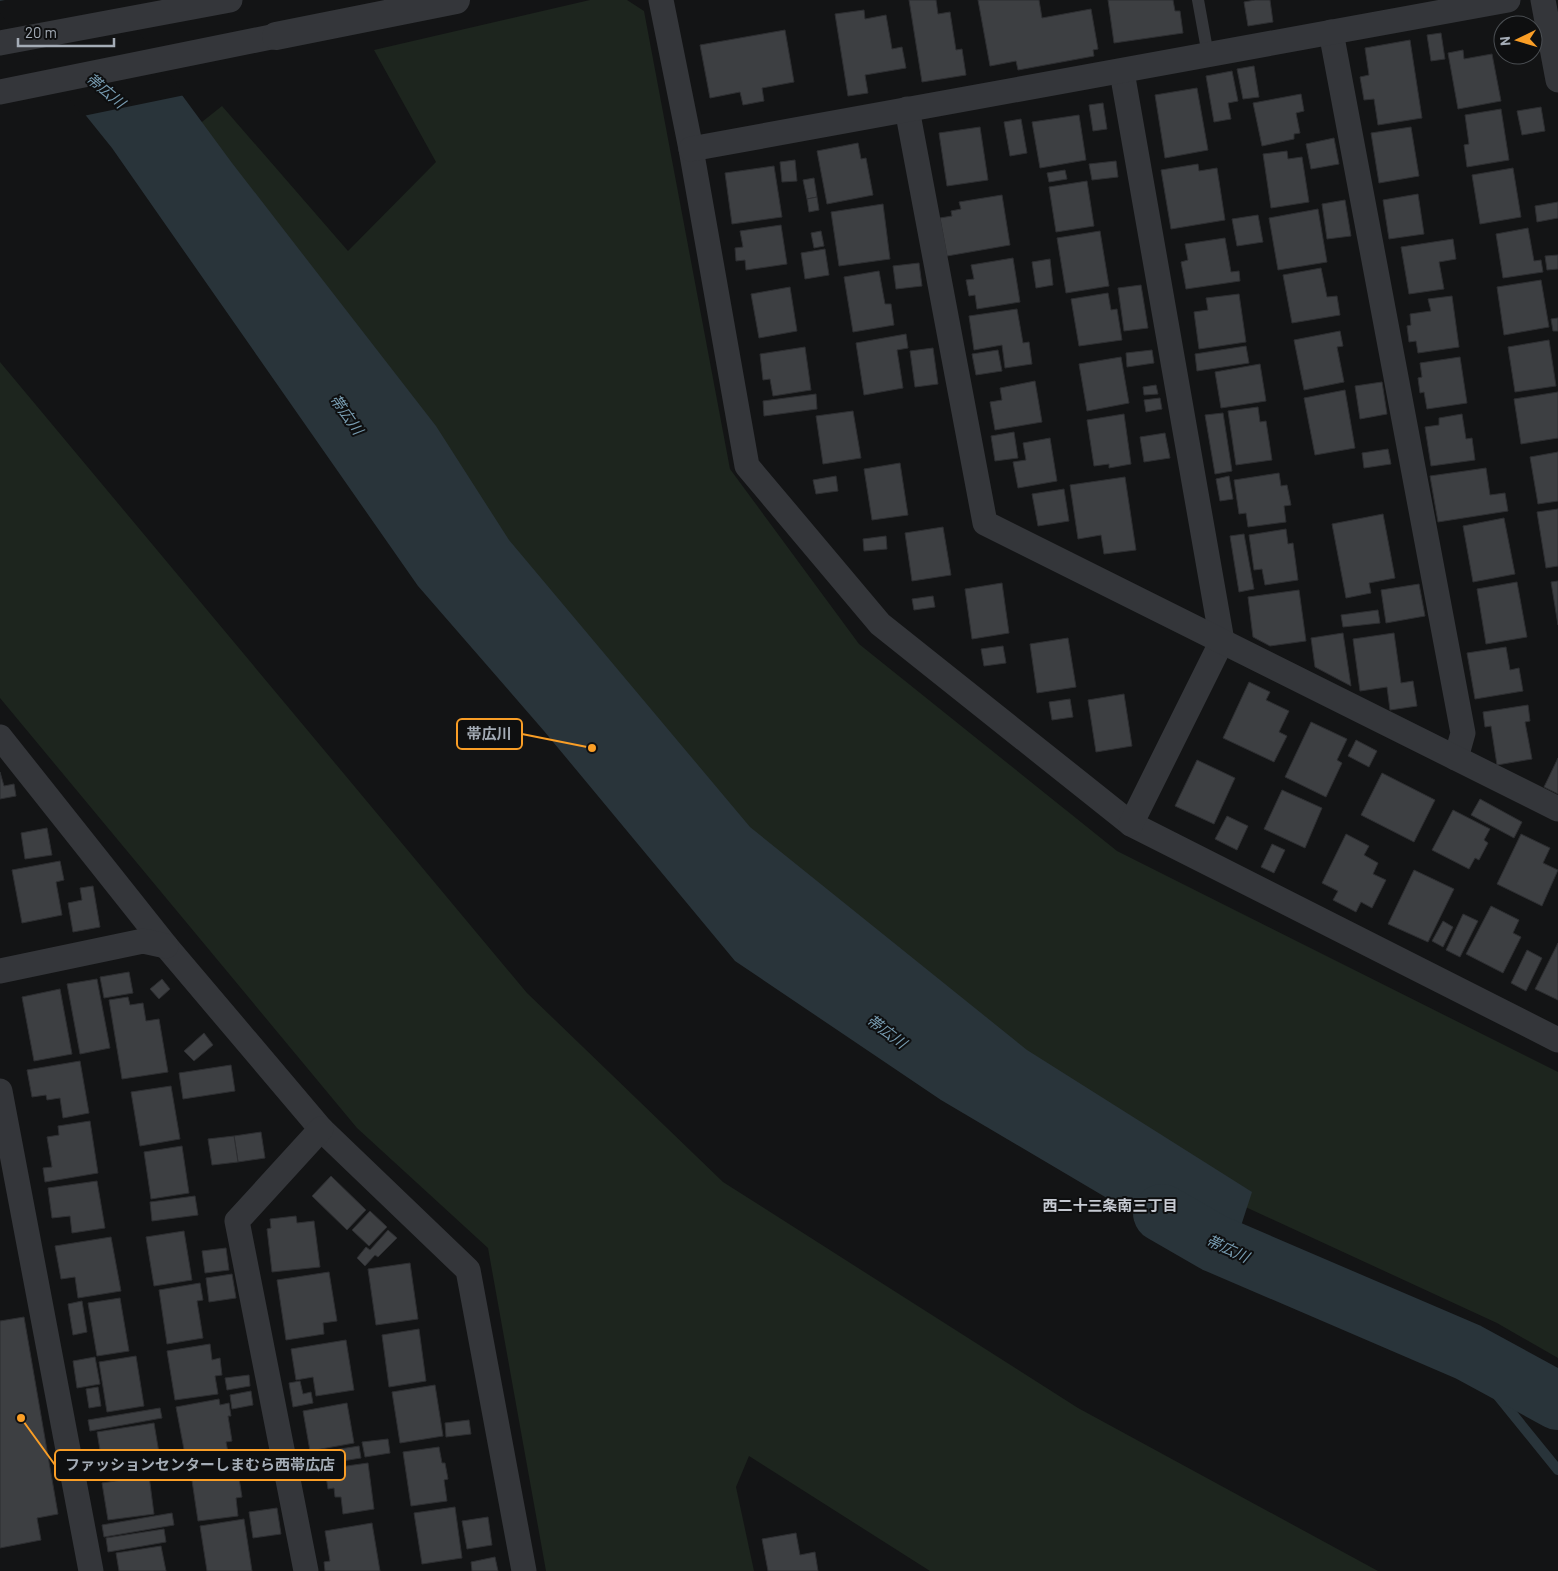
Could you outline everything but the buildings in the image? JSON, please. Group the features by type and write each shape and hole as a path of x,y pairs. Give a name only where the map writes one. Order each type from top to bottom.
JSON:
{"street":[{"path":"0,43 230,0"},
{"path":"0,92 456,0"},
{"path":"661,0 691,149 747,466 880,624 1131,824 1558,1040"},
{"path":"691,149 1122,72 1508,0"},
{"path":"1543,0 1558,80"},
{"path":"1331,32 1463,733 1456,758"},
{"path":"1122,72 1222,641 1131,824"},
{"path":"907,109 985,523 1558,809"},
{"path":"0,737 166,946 321,1129 468,1270 524,1571"},
{"path":"0,971 143,941 166,946"},
{"path":"0,1091 2,1118 91,1571"},
{"path":"306,1571 237,1221 321,1129"}],"lane":[{"path":"1198,0 1208,55"}],"shaded area":[{"path":"590,0 627,0 644,11 730,469 859,644 1117,851 1558,1072 1558,1358 1497,1323 1185,1179 769,879 178,141 222,106 348,251 436,162 374,50"},
{"path":"0,362 527,993 723,1182 1078,1408 1378,1571 930,1571 749,1456 736,1487 754,1571 546,1571 488,1248 357,1128 0,698"}],"water":[{"path":"0,0 112,0 232,163 436,426 509,540 750,827 1027,1050 1252,1192 1227,1269 941,1100 735,961 544,731 418,586 112,148 0,9"}],"pier":[{"path":"115,0 185,95 83,116 0,13 0,1"}],"waterway":[{"name":"帯広川","path":"1162,1213 1214,1243 1468,1352 1558,1401"},
{"path":"1468,1352 1498,1396 1558,1470"}],"place":[{"name":"帯広川","path":"592,748"},
{"name":"ファッションセンターしまむら西帯広店","path":"21,1418"}],"district":[{"name":"西二十三条南三丁目","path":"1110,1205"}]}
